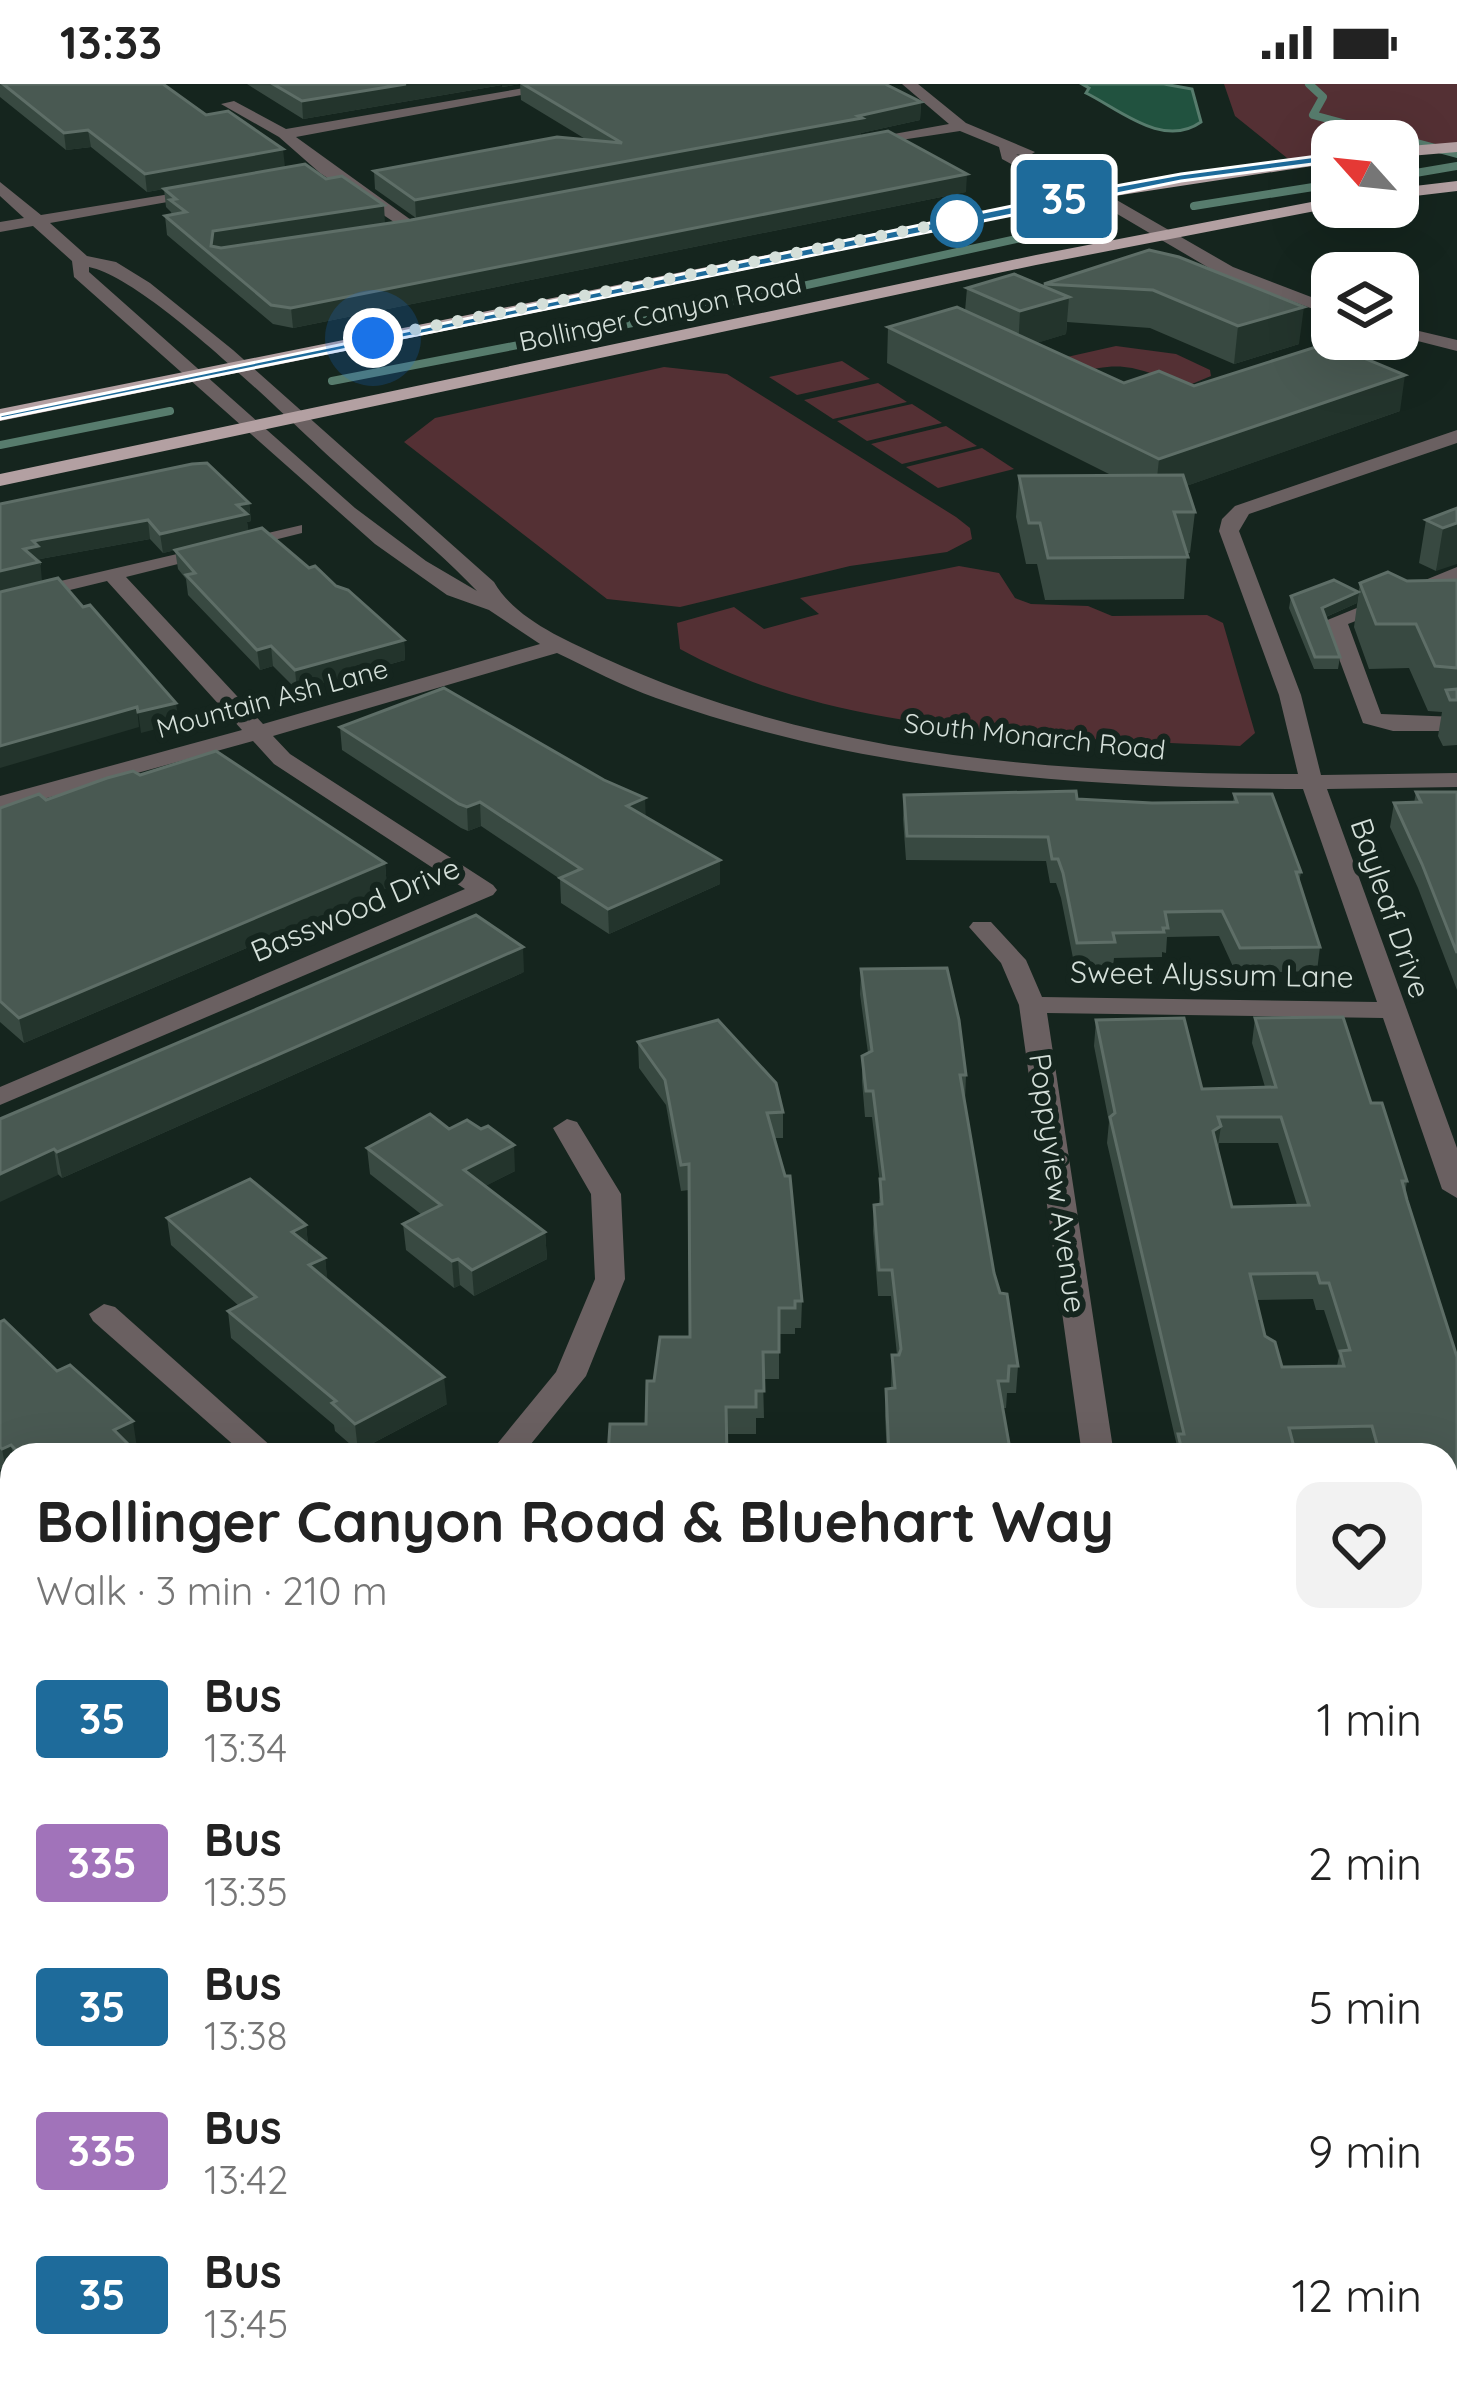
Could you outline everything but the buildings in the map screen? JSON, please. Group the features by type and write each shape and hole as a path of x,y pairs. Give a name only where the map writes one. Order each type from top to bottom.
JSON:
{"main road":[{"path":"1419,150 1457,147"},
{"name":"Bollinger Canyon Road","path":"0,415 1095,194 1311,161"},
{"path":"1419,191 1457,186"},
{"name":"Bollinger Canyon Road","path":"0,480 1311,207"}],"street":[{"path":"284,134 573,84"},
{"path":"910,84 961,126 1007,147 1008,156 1067,188 1095,194 1227,271 1311,303"},
{"path":"229,104 284,134 326,170 412,229"},
{"path":"852,146 961,126"},
{"path":"298,175 326,170"},
{"path":"0,188 81,260"},
{"path":"0,227 221,188"},
{"path":"390,233 433,225"},
{"name":"South Monarch Road","path":"493,602 486,587 238,365 144,287 110,266 81,260 80,273 251,426 339,503 440,580 461,594 493,602 558,645 642,683 718,709 906,755 1124,780 1457,780"},
{"path":"1419,336 1457,346"},
{"name":"Bayleaf Drive","path":"1457,436 1242,510 1232,519 1229,531 1290,695 1315,783 1457,1190"},
{"path":"0,601 295,529"},
{"path":"1457,573 1336,621 1371,718 1393,724 1457,724"},
{"path":"112,574 259,733"},
{"name":"Mountain Ash Lane","path":"0,804 480,671 558,645"},
{"name":"Basswood Drive","path":"0,1097 484,890 282,759 259,733"},
{"name":"Poppyview Avenue","path":"982,927 1012,960 1032,1005 1097,1443"},
{"name":"Sweet Alyssum Lane","path":"1032,1005 1392,1010"},
{"path":"514,1443 570,1376 610,1279 606,1193 567,1128"},
{"path":"104,1314 251,1443"}],"shaded area":[{"path":"1082,84 1164,84 1192,89 1201,122 1187,129 1157,129 1086,93 1089,88"},
{"path":"1224,84 1457,84 1457,147 1419,150 1419,120 1311,120 1311,160 1292,162 1235,116"},
{"path":"1116,346 1176,354 1210,370 1211,376 1187,386 1120,367 1075,374 1058,359"},
{"path":"842,361 870,379 797,395 769,377"},
{"path":"664,367 727,374 956,517 970,528 972,539 947,552 850,566 680,607 607,599 404,442 435,418"},
{"path":"878,383 907,402 833,419 804,400"},
{"path":"912,404 942,423 867,441 837,421"},
{"path":"946,426 977,446 902,464 871,444"},
{"path":"982,448 1014,469 938,488 906,467"},
{"path":"959,566 999,573 1015,598 1031,604 1088,606 1112,616 1207,615 1223,623 1255,733 1240,746 953,727 809,700 742,678 680,649 677,623 734,607 764,629 819,614 800,598"}],"waterway":[{"path":"1309,84 1323,97 1313,115 1457,154"},
{"path":"1419,172 1457,166"},
{"path":"1194,206 1311,187"},
{"path":"332,381 643,321 1071,227"},
{"path":"0,445 170,411"}],"bus line":[{"name":"35","path":"0,415 1056,201 1181,177 1311,160"}],"route":[{"path":"373,338 975,217 957,221"}]}
